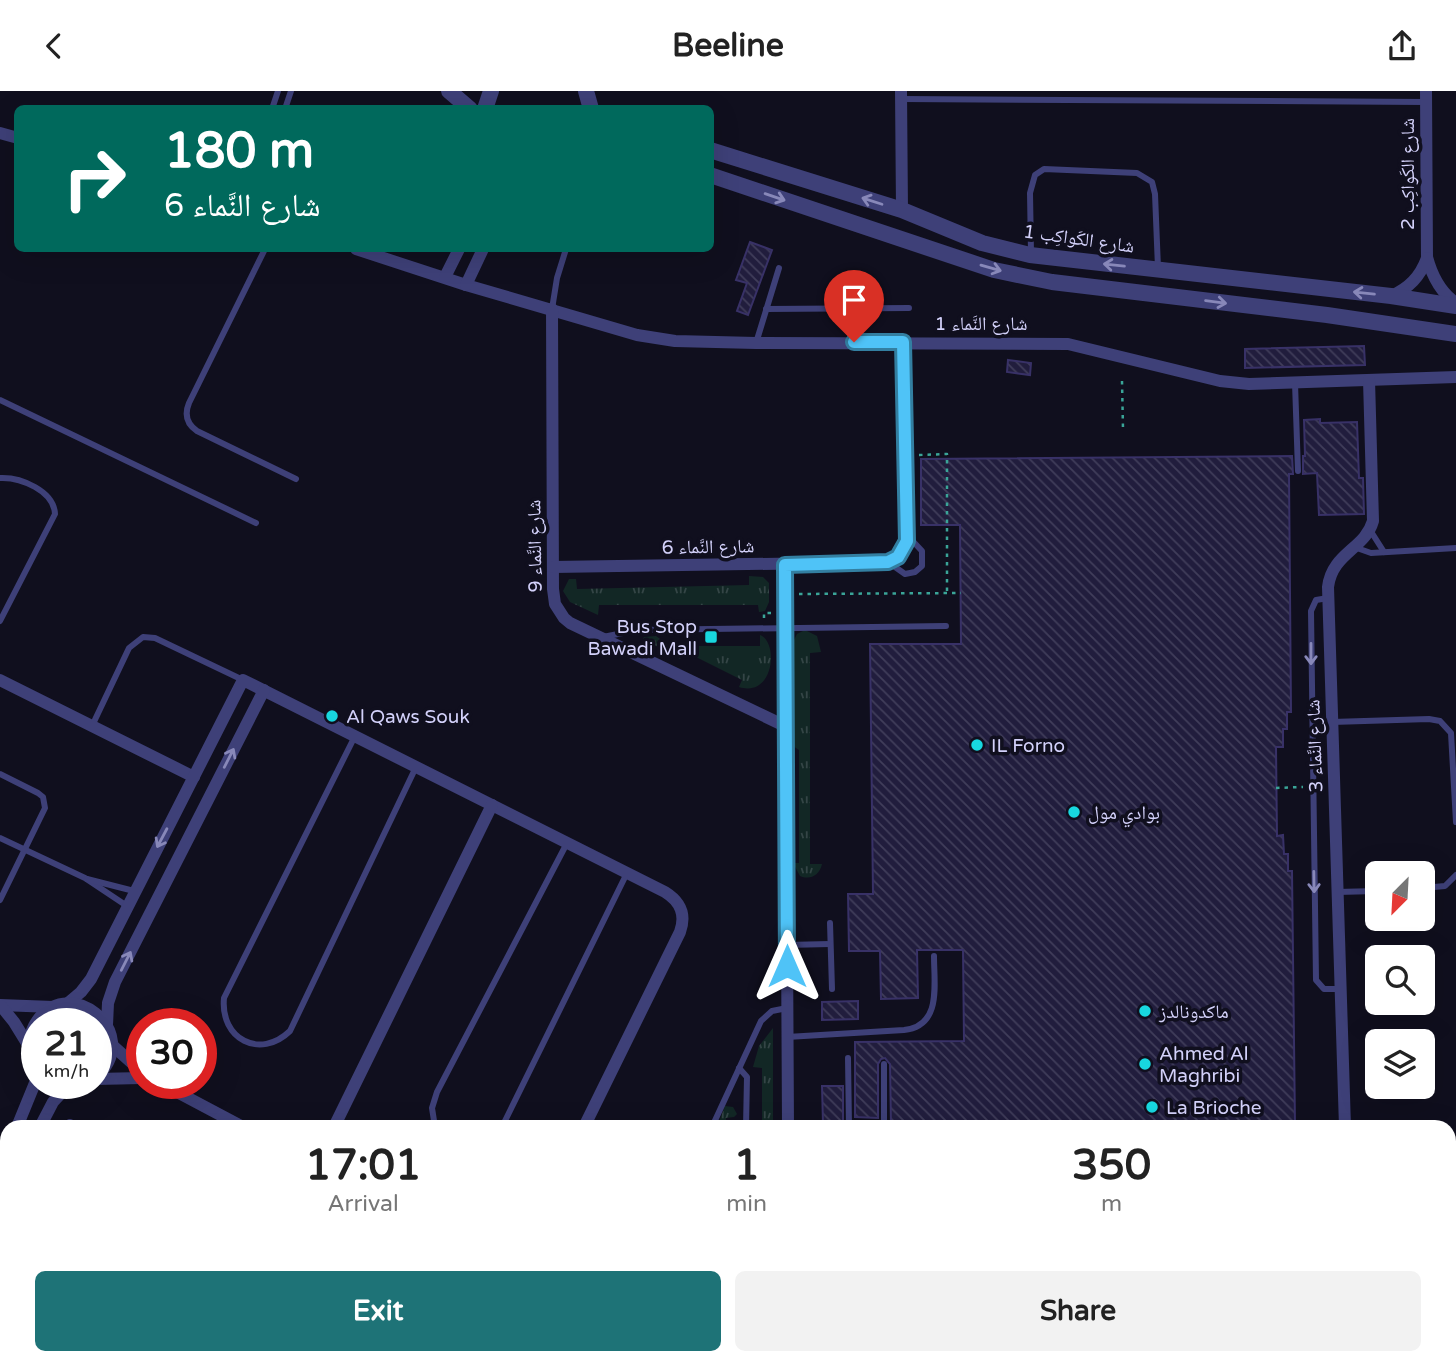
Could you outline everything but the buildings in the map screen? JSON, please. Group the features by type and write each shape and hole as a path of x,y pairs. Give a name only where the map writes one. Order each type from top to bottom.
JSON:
{"street":[{"path":"449,91 465,105"},
{"path":"901,95 902,211"},
{"name":"شارع الكَواكِب 2","path":"1426,96 1427,257 1435,281 1456,304"},
{"name":"شارع الكَواكِب 1","path":"714,151 902,211 982,243 1030,255 1456,304"},
{"path":"714,176 995,270 1052,282 1327,315 1456,334"},
{"name":"شارع النَّماء 1","path":"366,252 466,285 662,340 1068,344 1230,383 1456,377"},
{"path":"445,277 458,252"},
{"path":"466,285 482,252"},
{"name":"شارع الكَواكِب 2","path":"1391,296 1418,277 1427,257"},
{"name":"شارع النَّماء 9","path":"552,309 553,597 559,611 570,622 601,638 785,726"},
{"path":"888,562 902,552 907,535 903,342"},
{"path":"1369,380 1373,509 1370,530"},
{"name":"شارع النَّماء 3","path":"1345,1120 1328,598 1332,570 1370,530"},
{"name":"شارع النَّماء 6","path":"553,567 888,562"},
{"path":"785,565 788,1120"},
{"path":"0,680 194,777"},
{"path":"68,1003 90,979 243,680 673,897 682,913 683,923 587,1120"},
{"path":"108,1008 115,982 264,690"},
{"path":"337,1120 492,805"},
{"path":"1,1005 54,1007 68,1003 90,1008"},
{"path":"1,1005 21,1033"},
{"path":"112,1045 126,1058"},
{"path":"20,1120 28,1099"},
{"path":"44,1120 55,1099"},
{"path":"190,1099 230,1120"}],"lane":[{"path":"1220,91 1220,101"},
{"path":"901,95 1220,101 1426,96"},
{"path":"1030,255 1030,193 1035,175 1044,169 1137,173 1152,182 1155,194 1158,270"},
{"path":"264,252 189,403 186,415 197,431 296,479"},
{"path":"552,309 565,252"},
{"path":"756,343 779,268"},
{"path":"766,309 909,307"},
{"path":"1295,383 1298,471"},
{"path":"0,400 256,523"},
{"path":"0,478 11,478 44,493 54,506 55,514 0,621"},
{"path":"1370,530 1384,552"},
{"path":"888,562 905,574 915,572 922,566 922,551 907,535"},
{"path":"1353,547 1366,552 1456,548"},
{"path":"1328,598 1316,600 1311,611 1317,980 1324,989 1340,989"},
{"path":"601,638 638,630 946,626"},
{"path":"92,726 129,648 143,637 155,638 243,680"},
{"path":"1332,722 1429,719 1445,724 1451,733 1456,821"},
{"path":"355,736 224,998 223,1008 229,1027 244,1041 253,1044 274,1043 290,1031 416,767"},
{"path":"0,774 38,793 45,802 43,813 0,900"},
{"path":"0,838 85,878 127,906"},
{"path":"434,1120 432,1108 437,1092 567,843"},
{"path":"505,1120 626,873"},
{"path":"1435,887 1445,886 1456,874"},
{"path":"85,878 134,891"},
{"path":"1337,893 1365,892"},
{"path":"830,923 832,989"},
{"path":"786,945 830,944"},
{"path":"787,1037 904,1030 919,1026 926,1021 934,1007 934,956"},
{"path":"715,1120 761,1021 772,1011 787,1008"},
{"path":"848,1058 849,1120"},
{"path":"884,1064 884,1120"},
{"path":"739,1068 747,1077 746,1120"}],"path":[{"path":"1122,381 1123,429"},
{"path":"905,455 947,454 947,593"},
{"path":"764,627 764,613 771,613 771,604 798,603 798,594 961,593"}],"green space":[{"path":"749,576 763,577 769,583 769,602 765,611 759,612 758,605 599,605 598,615 570,602 563,591 569,579 576,579 577,589 749,585"},
{"path":"805,630 817,636 821,652 810,653 810,864 822,864 814,876 807,877 800,876 793,863 799,863 799,750 793,746 791,646 797,634"},
{"path":"760,635 770,648 770,668 760,685 751,688 739,687 742,680 684,651 680,659 643,639 656,636 660,639 661,646 760,646"},
{"path":"773,1028 773,1120 762,1120 762,1068 753,1067 759,1046"},
{"path":"725,1106 733,1107 737,1114 734,1117 720,1120"}],"place":[{"name":"Bus Stop Bawadi Mall","path":"711,637"},
{"name":"Al Qaws Souk","path":"332,716"},
{"name":"IL Forno","path":"977,745"},
{"name":"بوادي مول","path":"1074,812"},
{"name":"ماكدونالدز","path":"1145,1011"},
{"name":"Ahmed Al Maghribi","path":"1145,1064"},
{"name":"La Brioche","path":"1152,1107"}],"route":[{"path":"787,966 785,565 888,562 898,557 907,541 903,342 854,342"}]}
